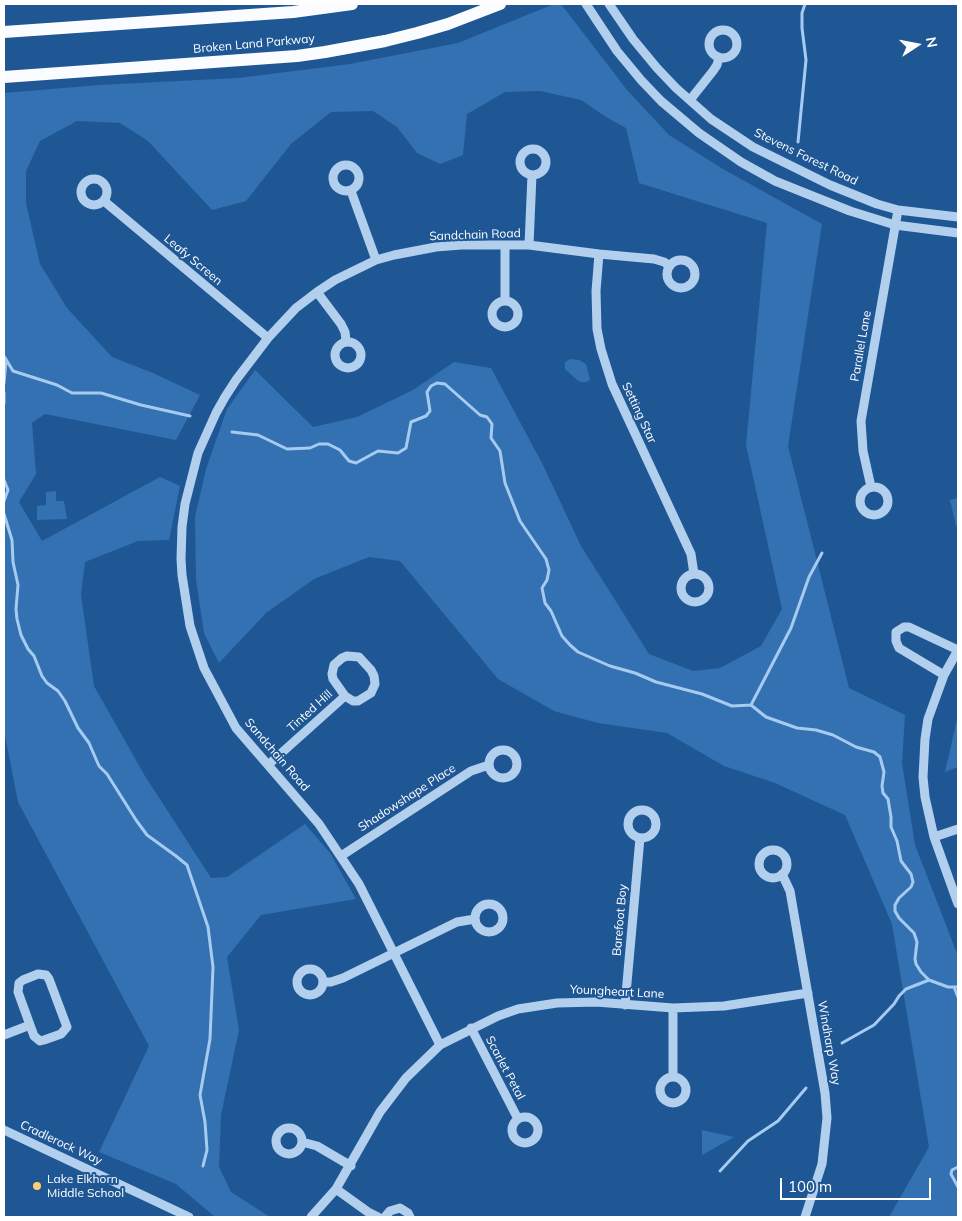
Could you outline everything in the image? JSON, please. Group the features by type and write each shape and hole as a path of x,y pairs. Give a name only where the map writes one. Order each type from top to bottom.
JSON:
{"main road":[{"path":"4,32 293,12 352,4"},
{"name":"Broken Land Parkway","path":"4,77 296,56 325,52 416,34 500,4"}],"street":[{"path":"586,4 617,51 641,80 677,115 715,145 741,162 776,181 843,208 895,225 958,233"},
{"name":"Stevens Forest Road","path":"609,4 633,39 657,68 711,118 752,147 830,186 877,204 898,210 958,217"},
{"path":"690,100 713,71 719,57"},
{"path":"529,245 532,175"},
{"path":"351,191 376,260"},
{"name":"Leafy Screen","path":"104,201 268,338"},
{"name":"Parallel Lane","path":"871,487 863,451 862,412 898,210"},
{"path":"505,245 505,300"},
{"name":"Sandchain Road","path":"440,1044 359,884 319,824 236,728 204,668 190,626 182,575 181,550 185,504 192,475 203,440 216,413 236,380 268,338 296,308 316,292 335,280 376,260 436,247 529,245 599,254 654,258 670,266"},
{"name":"Setting Star","path":"599,254 596,291 597,329 601,349 612,384 691,554 694,574"},
{"path":"316,292 341,324 345,332 346,341"},
{"path":"944,675 899,648 896,641 896,632 904,627 909,627 958,650 944,675 928,719 924,757 925,797 934,837 958,904"},
{"name":"Tinted Hill","path":"355,656 364,661 371,670 375,684 371,693 364,698 353,701 345,696 333,679 334,665 342,658 355,656"},
{"name":"Tinted Hill","path":"268,765 345,696"},
{"name":"Shadowshape Place","path":"341,856 471,771 489,765"},
{"path":"934,837 958,829"},
{"name":"Barefoot Boy","path":"625,1005 640,838"},
{"name":"Windharp Way","path":"782,874 790,891 825,1093 826,1118 822,1164 805,1217"},
{"path":"324,982 331,982 342,978 457,922 475,919"},
{"path":"43,974 50,979 67,1027 61,1034 40,1041 34,1036 30,1025 18,988 19,984 23,980 43,974"},
{"name":"Youngheart Lane","path":"311,1217 336,1189 351,1166 380,1112 411,1073 440,1044 471,1028 498,1016 537,1005 576,1002 674,1008 724,1006 808,994"},
{"path":"673,1077 674,1008"},
{"path":"4,1035 30,1025"},
{"name":"Scarlet Petal","path":"471,1028 518,1119"},
{"name":"Cradlerock Way","path":"4,1130 189,1217"},
{"path":"302,1142 317,1146 351,1166"},
{"path":"336,1189 378,1217"},
{"path":"385,1217 390,1211 400,1208 408,1213 410,1217"}],"shaded area":[{"path":"554,4 561,4 627,90 669,135 723,169 822,224 788,446 849,688 905,715 902,763 915,845 958,956 958,1217 889,1217 929,1147 892,924 845,815 775,783 724,766 667,733 598,723 554,711 498,679 400,561 369,557 314,579 266,613 219,663 204,633 196,579 195,517 206,469 227,409 255,370 313,427 357,417 413,390 454,362 491,368 543,465 581,546 649,654 693,671 720,668 761,646 782,609 746,445 767,223 639,183 626,128 581,100 540,91 505,92 467,114 463,155 440,164 417,153 397,127 373,111 331,112 291,144 246,201 212,210 148,141 120,123 77,121 40,141 26,171 26,203 40,264 67,308 112,357 153,373 200,395 176,440 45,414 32,423 36,474 19,502 42,541 160,477 180,486 169,540 138,541 85,562 81,595 94,686 145,776 211,878 227,877 305,824 330,853 356,899 261,915 227,957 239,1030 221,1115 219,1167 231,1192 270,1217 215,1217 176,1184 99,1152 149,1046 18,802 4,731 4,93 99,85 238,78 350,64 458,43"},
{"path":"571,359 579,360 586,364 590,379 587,382 577,380 565,369 565,362"},
{"path":"56,491 56,501 64,501 67,519 37,520 37,506 46,505 46,492"},
{"path":"958,498 958,526 956,526 950,500"},
{"path":"958,715 958,767 945,772"},
{"path":"702,1130 715,1133 734,1137 702,1155"}],"waterway":[{"path":"798,142 806,60 802,28 802,13 805,4"},
{"path":"4,356 13,371 57,385 72,393 101,393 141,405 190,416"},
{"path":"4,383 6,361"},
{"path":"232,432 258,435 287,449 310,448 319,444 328,444 340,450 349,461 356,463 378,451 398,453 406,448 411,422 426,416 430,411 427,392 431,386 437,383 445,384 480,415 487,417 492,424 491,438 500,451 505,483 520,521 546,559 549,570 547,580 542,588 545,603 551,611 562,636 578,652 610,666 635,673 656,682 702,694 732,706 751,705 766,717 797,728 816,730 833,735 856,747 874,752 880,757 884,772 883,793 888,799 891,827 897,841 901,861 911,874 913,882 911,887 899,898 895,905 895,911 899,918 914,933 917,942 915,959 921,972 929,980 948,987 958,987"},
{"path":"4,393 4,403"},
{"path":"4,480 8,490 4,501"},
{"path":"4,514 12,540 13,562 18,585 16,609 21,635 34,656 42,676 47,683 58,691 65,701 78,728 89,743 99,766 107,774 136,820 147,835 187,865 208,927 213,967 210,1039 200,1095 205,1122 207,1150 203,1166"},
{"path":"751,705 791,628 809,577 822,553"},
{"path":"842,1043 874,1025 906,989 929,980"},
{"path":"954,987 958,997"},
{"path":"720,1171 748,1141 778,1121 806,1088"},
{"path":"958,1167 952,1170 951,1174 958,1187"}],"place":[{"name":"Lake Elkhorn Middle School","path":"37,1186"}]}
